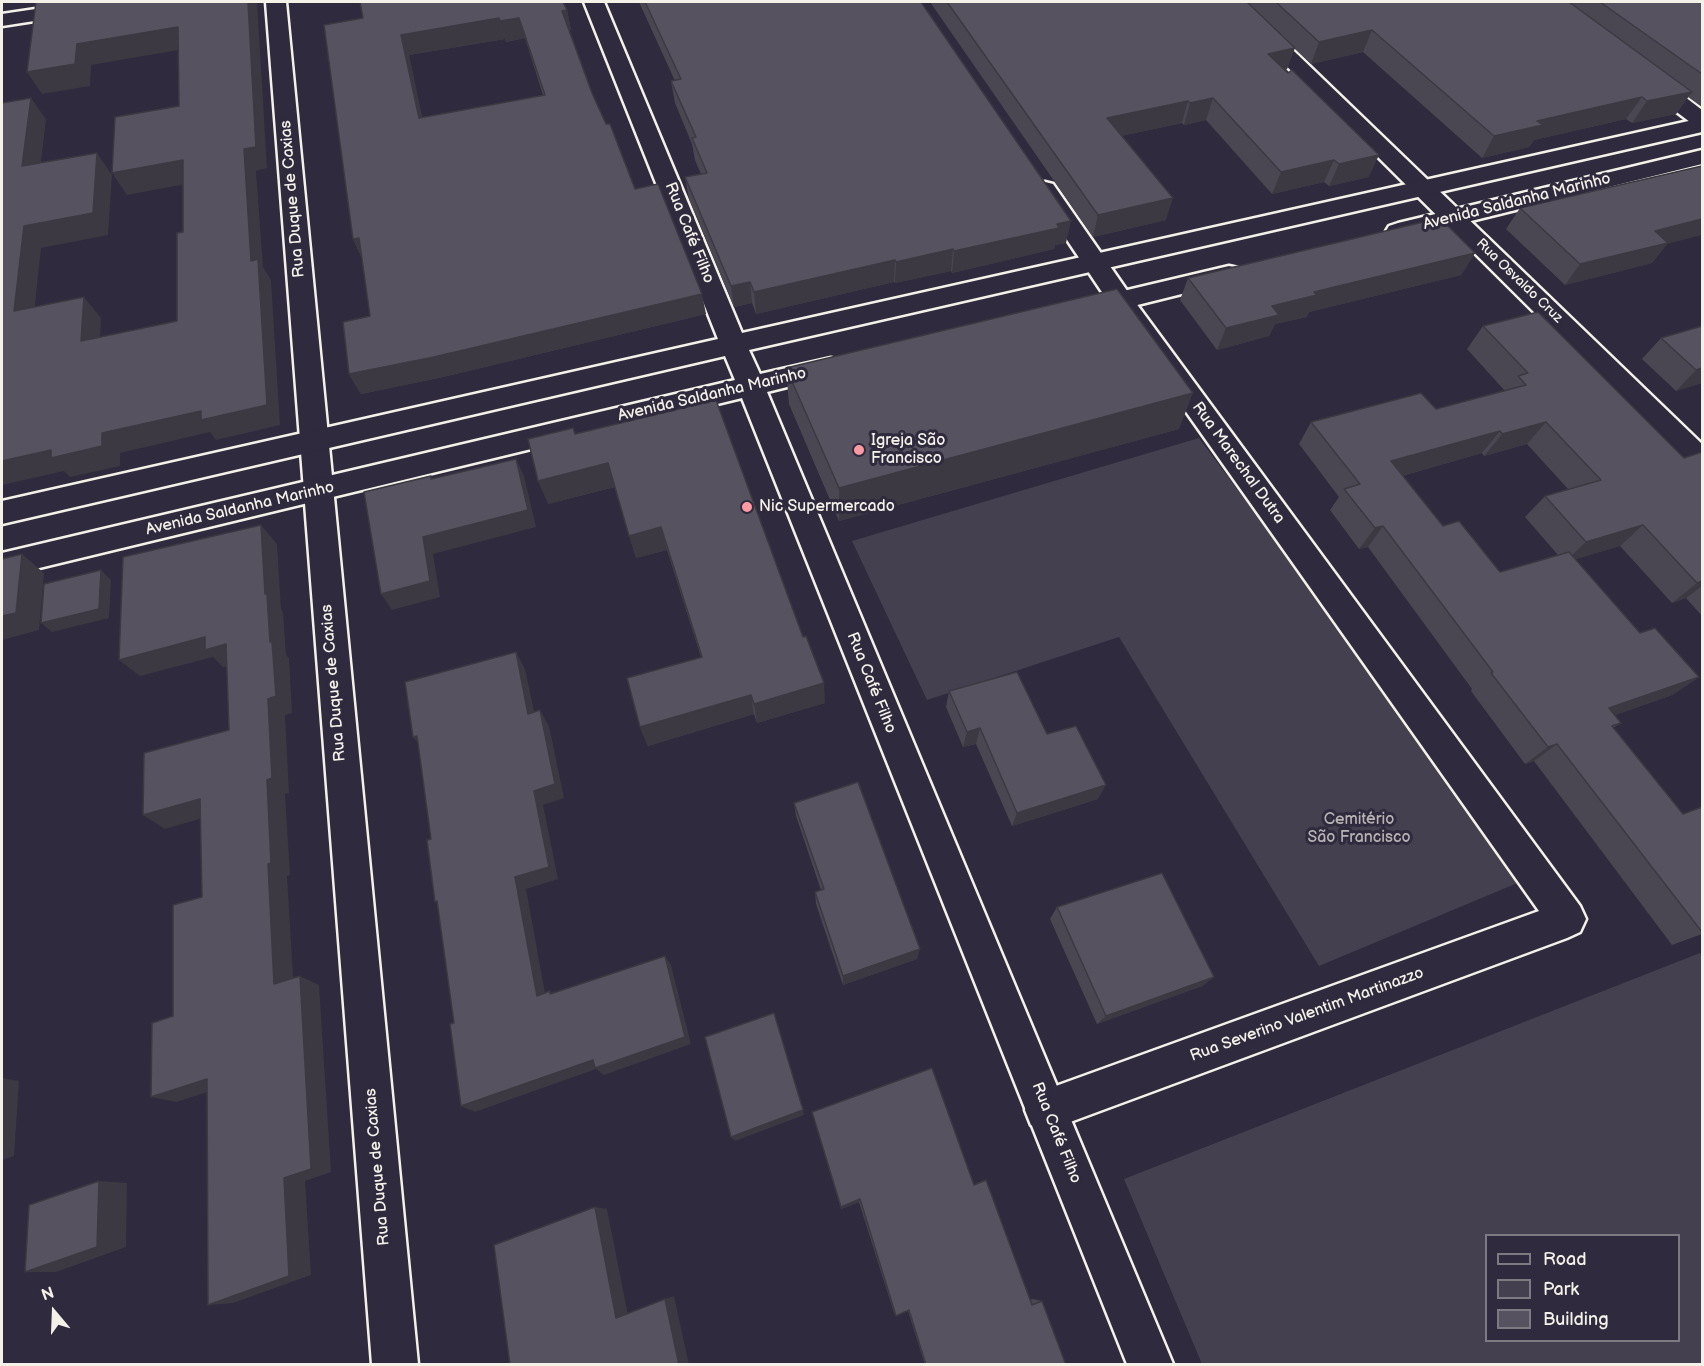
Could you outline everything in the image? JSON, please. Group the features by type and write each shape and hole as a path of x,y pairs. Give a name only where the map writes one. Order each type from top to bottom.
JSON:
{"street":[{"path":"2,20 118,2"},
{"name":"Rua Duque de Caxias","path":"276,2 395,1365"},
{"name":"Rua Café Filho","path":"594,2 1150,1365"},
{"name":"Rua Osvaldo Cruz","path":"1232,2 1702,461"},
{"path":"1627,64 1702,120"},
{"name":"Avenida Saldanha Marinho","path":"2,513 1421,187 1702,125"},
{"name":"Avenida Saldanha Marinho","path":"1373,238 1702,156"},
{"name":"Rua Marechal Dutra","path":"1028,165 1121,301 1567,920"},
{"path":"1051,317 1259,266"},
{"name":"Avenida Saldanha Marinho","path":"2,565 749,385 854,362"},
{"name":"Rua Severino Valentim Martinazzo","path":"1046,1110 1567,920"}],"green space":[{"name":"Cemitério São Francisco","path":"1199,438 1527,879 1319,966 1119,637 927,700 852,541"},
{"path":"1700,953 1702,956 1702,1364 1202,1364 1124,1179"}],"building":[{"path":"36,2 248,2 256,147 244,149 251,261 258,259 267,405 201,420 201,411 102,433 102,446 51,458 51,450 2,461 2,103 31,98 22,166 97,153 93,213 24,226 14,311 84,297 81,341 177,321 177,233 183,232 183,160 112,173 115,117 179,106 178,27 77,44 75,64 27,72"},
{"path":"360,2 563,2 567,10 562,11 592,93 606,124 610,124 635,189 658,184 702,294 434,357 349,374 343,322 370,316 359,238 353,239 324,25 363,18","holes":["499,18 500,21 519,18 545,95 419,118 401,35"]},
{"path":"645,2 921,2 1071,221 1057,224 1059,228 954,251 953,249 896,262 895,260 754,292 750,282 731,286 685,177 707,173 692,138 696,137 671,81 681,79"},
{"path":"947,2 1247,2 1295,48 1268,54 1288,73 1292,70 1379,155 1339,164 1334,160 1281,172 1213,98 1107,118 1173,198 1098,215"},
{"path":"1276,2 1569,2 1692,92 1647,101 1642,97 1537,121 1543,125 1494,136 1372,30 1319,42"},
{"path":"1600,2 1702,2 1702,74"},
{"path":"1702,166 1702,219 1655,231 1668,243 1580,264 1520,208"},
{"path":"1440,218 1475,253 1314,292 1317,295 1272,306 1279,315 1226,328 1188,278"},
{"path":"1117,289 1193,393 839,488 786,368"},
{"path":"1538,312 1684,458 1702,452 1702,581 1697,583 1643,525 1586,542 1545,496 1601,480 1546,422 1502,434 1500,431 1391,461 1443,526 1459,521 1500,572 1569,552 1640,633 1655,628 1699,677 1609,708 1621,723 1612,726 1683,814 1702,807 1702,932 1557,744 1548,747 1383,526 1375,528 1344,489 1360,484 1311,422 1421,393 1436,409 1526,385 1518,376 1528,373 1483,326"},
{"path":"1702,326 1702,368 1696,370 1661,338"},
{"path":"716,400 803,637 806,636 824,683 754,704 751,695 640,727 627,678 702,657 661,527 629,536 608,463 538,481 528,439 573,428 575,434"},
{"path":"516,459 528,510 423,537 430,581 381,594 364,492"},
{"path":"261,525 265,594 267,594 276,696 268,699 272,778 267,780 271,863 268,864 274,984 300,976 311,1169 284,1178 289,1276 208,1305 207,1079 151,1097 152,1023 173,1016 173,905 202,897 200,799 143,815 144,753 229,730 226,644 205,650 205,637 119,660 123,557"},
{"path":"22,554 16,613 2,616 2,559"},
{"path":"101,570 99,609 41,623 44,584"},
{"path":"516,652 528,714 540,710 555,784 534,791 549,867 515,877 537,996 550,991 550,994 665,956 685,1037 595,1068 593,1060 461,1106 450,1024 454,1023 427,840 431,839 417,736 413,737 405,682"},
{"path":"1017,672 1047,734 1076,726 1106,785 1017,813 980,728 967,732 949,691"},
{"path":"858,782 920,949 843,976 815,892 824,889 794,803"},
{"path":"1162,873 1214,977 1106,1016 1057,907"},
{"path":"774,1013 803,1110 731,1137 705,1037"},
{"path":"932,1068 974,1185 986,1180 1032,1305 1042,1301 1066,1365 926,1365 909,1310 896,1316 860,1199 841,1207 812,1112"},
{"path":"99,1181 97,1247 25,1272 29,1205"},
{"path":"595,1207 616,1318 665,1299 679,1365 510,1365 494,1245"}],"place":[{"name":"Igreja São Francisco","path":"859,450"},
{"name":"Nic Supermercado","path":"747,507"}]}
